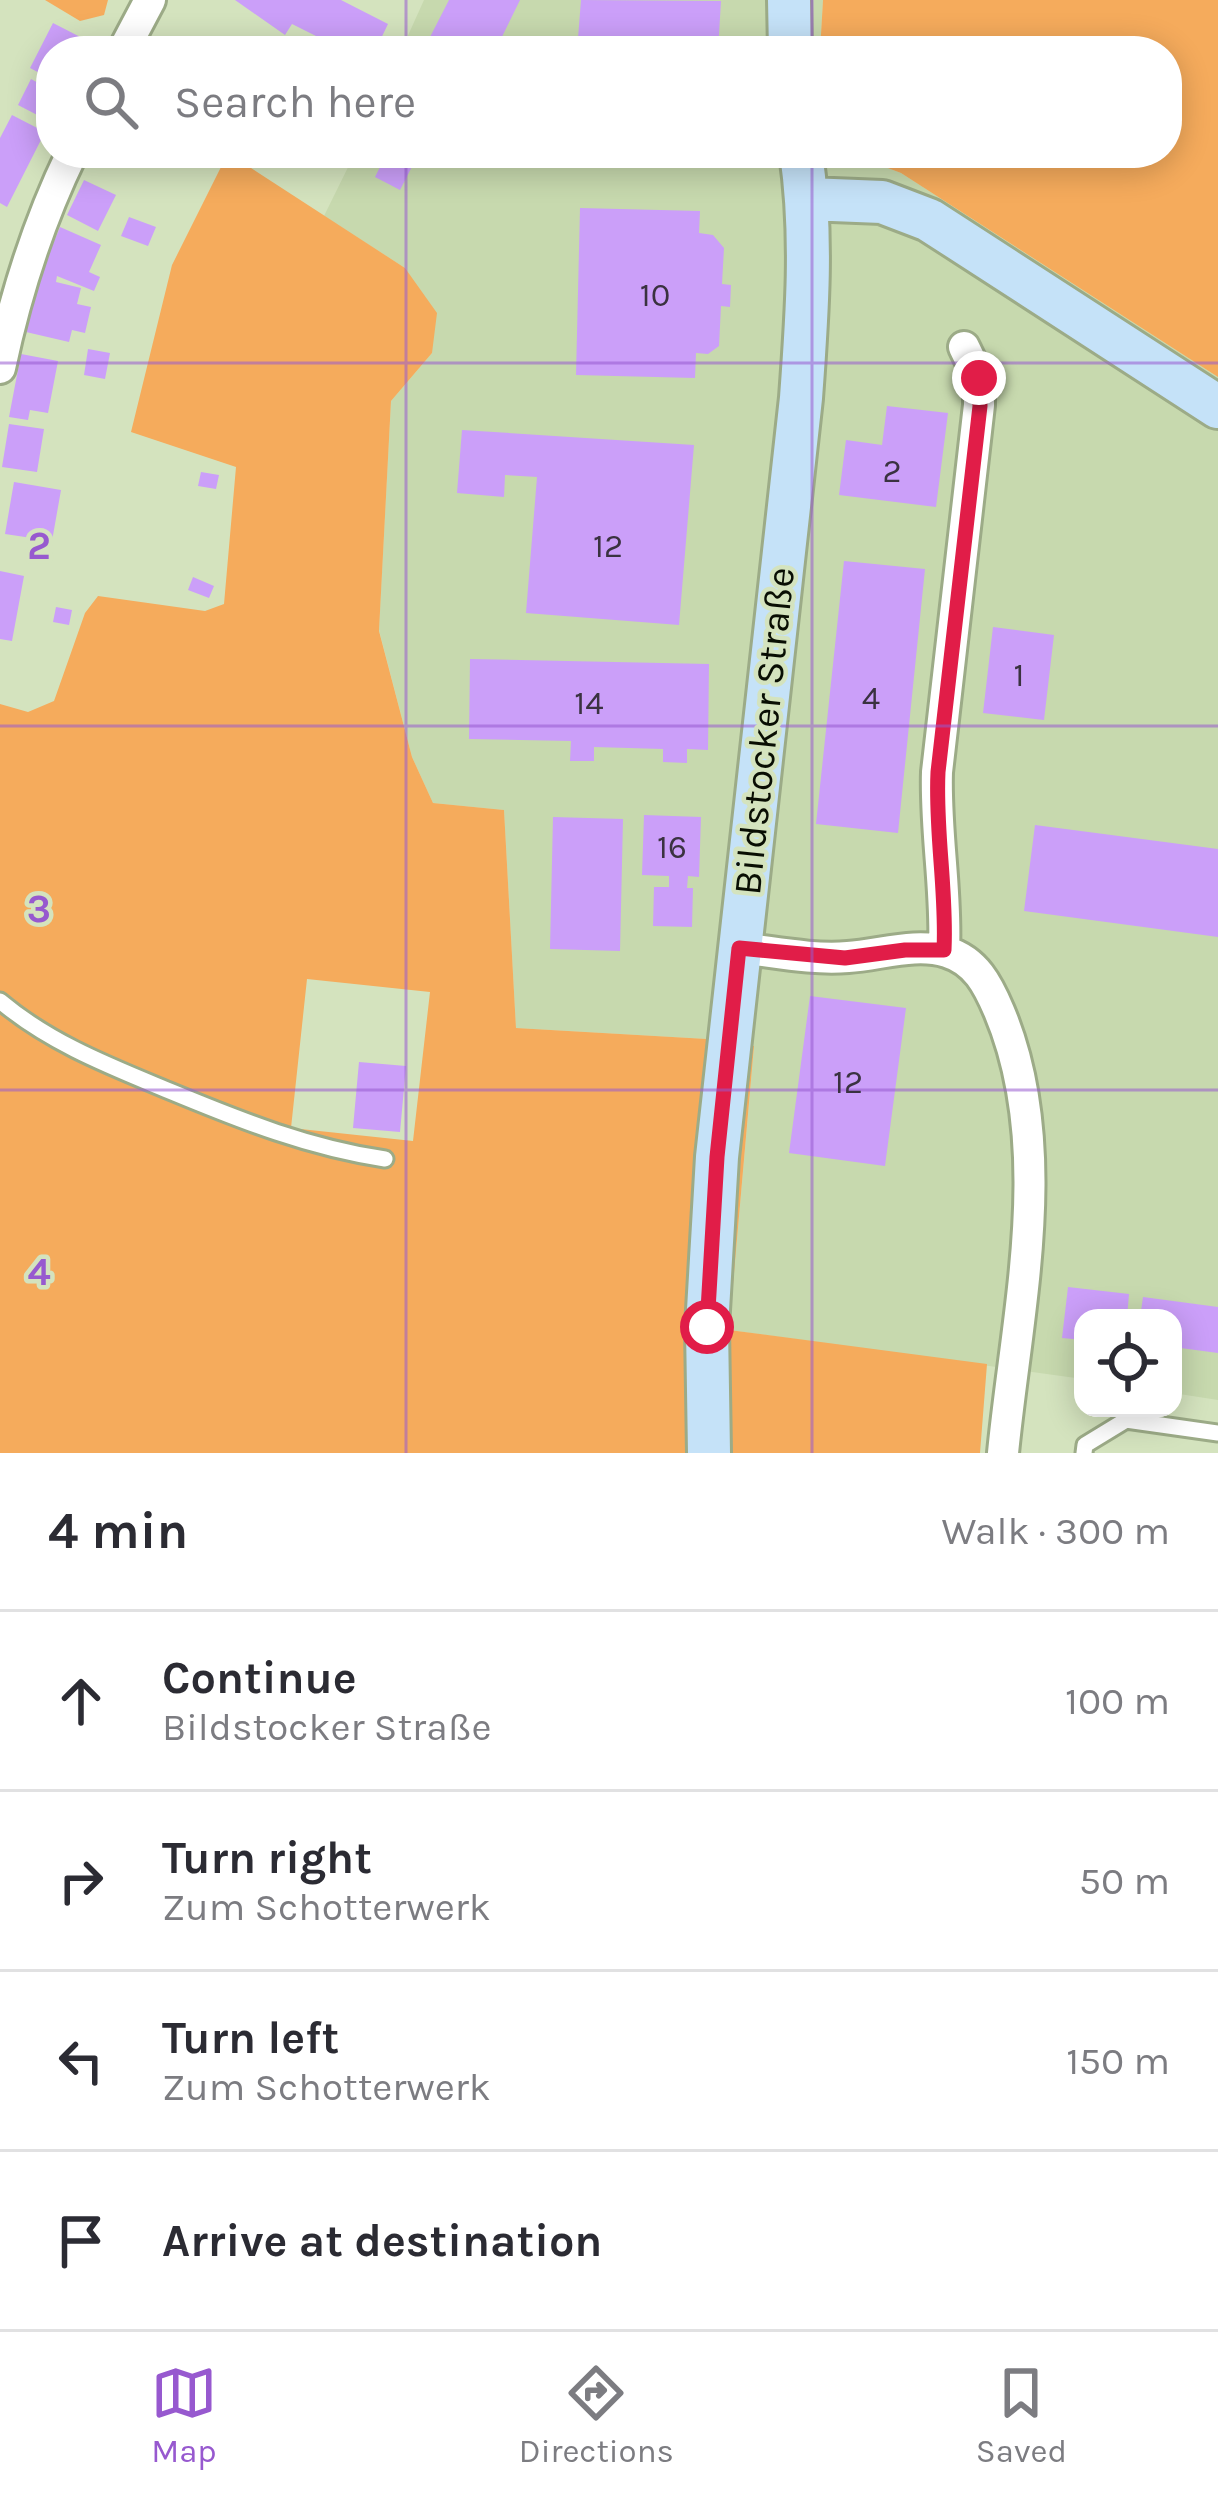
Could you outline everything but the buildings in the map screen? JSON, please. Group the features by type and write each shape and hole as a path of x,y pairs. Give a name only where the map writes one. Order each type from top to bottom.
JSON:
{"main road":[{"path":"789,0 790,36"},
{"name":"Bildstocker Straße","path":"709,1453 708,1306 717,1157 801,398 810,273 803,168"},
{"path":"808,199 882,202 929,220 1218,407"}],"street":[{"path":"131,36 150,0"},
{"path":"0,368 16,294 41,217 65,168"},
{"path":"944,950 946,905 935,824 938,772 980,406 979,378 964,347"},
{"path":"739,948 845,958 944,950 970,962 990,990 1011,1040 1026,1100 1024,1255 1004,1453"}],"lane":[{"path":"0,1001 60,1042 198,1103 336,1152 385,1159"},
{"path":"1084,1453 1085,1445 1126,1420 1218,1433"}],"shaded area":[{"path":"45,0 108,0 104,15 80,21"},
{"path":"424,0 823,0 821,36 408,36"},
{"path":"823,0 1218,0 1218,377 888,168 1182,168 1182,36 821,36"},
{"path":"220,168 251,168 405,268 437,313 432,353 391,401 379,631 412,757 433,803 504,810 516,1028 754,1046 729,1330 987,1364 980,1453 0,1453 0,704 28,712 54,701 85,613 98,596 205,611 224,604 236,467 131,432 172,265","holes":["307,979 430,992 413,1141 291,1128"]},
{"path":"348,168 888,168 1218,377 1218,1400 1182,1394 1182,1309 1074,1309 1074,1378 729,1330 754,1047 707,1039 516,1028 504,810 433,803 412,757 379,630 391,401 432,353 405,268 324,216"}],"route":[{"path":"707,1327 717,1157 739,948 845,958 944,950 946,905 935,824 938,772 980,406 979,378"}]}
